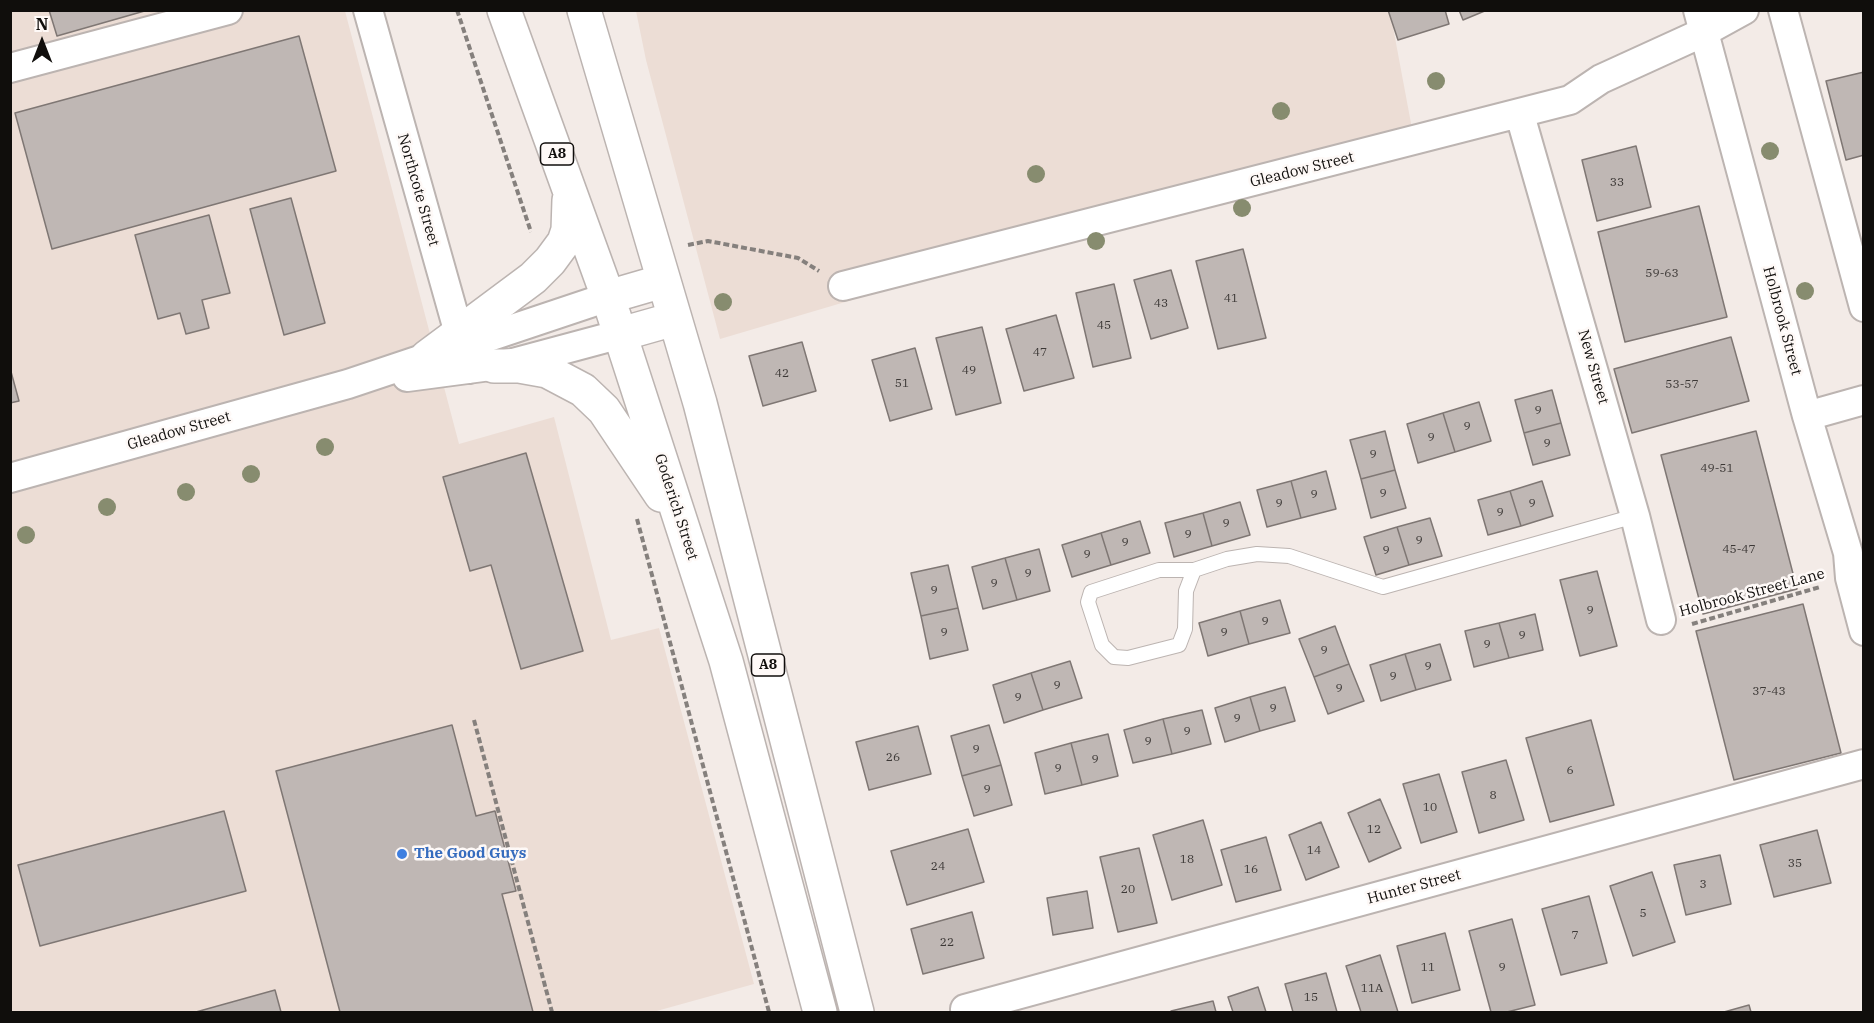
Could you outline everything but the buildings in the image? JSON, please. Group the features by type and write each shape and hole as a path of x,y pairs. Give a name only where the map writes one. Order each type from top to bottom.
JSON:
{"highway":[{"name":"Goderich Street","path":"504,10 621,334 726,661 820,1012"},
{"name":"A8","path":"584,10 703,414 857,1012"},
{"path":"471,353 564,242 569,224 570,205 564,174"},
{"path":"608,297 663,281"},
{"path":"621,334 674,319"},
{"path":"427,357 471,353 519,366 547,370 583,390 604,410 684,529"}],"street":[{"path":"10,68 228,10"},
{"name":"Northcote Street","path":"368,10 471,353"},
{"name":"Gleadow Street","path":"843,286 1520,115 1570,100 1601,79 1701,21 1744,10"},
{"path":"1783,10 1863,307"},
{"name":"Holbrook Street","path":"1701,21 1807,416 1848,554 1850,578 1863,631"},
{"name":"New Street","path":"1520,115 1635,516 1661,620"},
{"name":"Gleadow Street","path":"471,353 608,297"},
{"name":"Gleadow Street","path":"10,478 348,384 471,353 621,334"},
{"name":"Gleadow Street","path":"348,384 427,357"},
{"path":"1807,416 1863,400"},
{"name":"Hunter Street","path":"965,1009 1863,764"}],"lane":[{"path":"1194,570 1186,591 1185,629 1179,645 1128,658 1114,657 1102,645 1088,602 1091,592 1159,570 1194,570 1227,559 1247,556 1288,556 1383,587 1635,516"}],"path":[{"path":"457,10 537,248 550,261"},
{"path":"653,250 708,241 759,250 798,258 843,286"},
{"path":"633,510 641,529 769,1012"},
{"name":"Holbrook Street Lane","path":"1661,620 1680,628 1850,578"},
{"path":"474,720 552,1012"}],"shaded area":[{"path":"10,11 345,11 459,444 554,417 611,640 659,628 754,984 653,1012 11,1012"},
{"path":"636,11 1390,11 1413,134 720,339 646,60"}],"place":[{"name":"The Good Guys","path":"402,854"}]}
